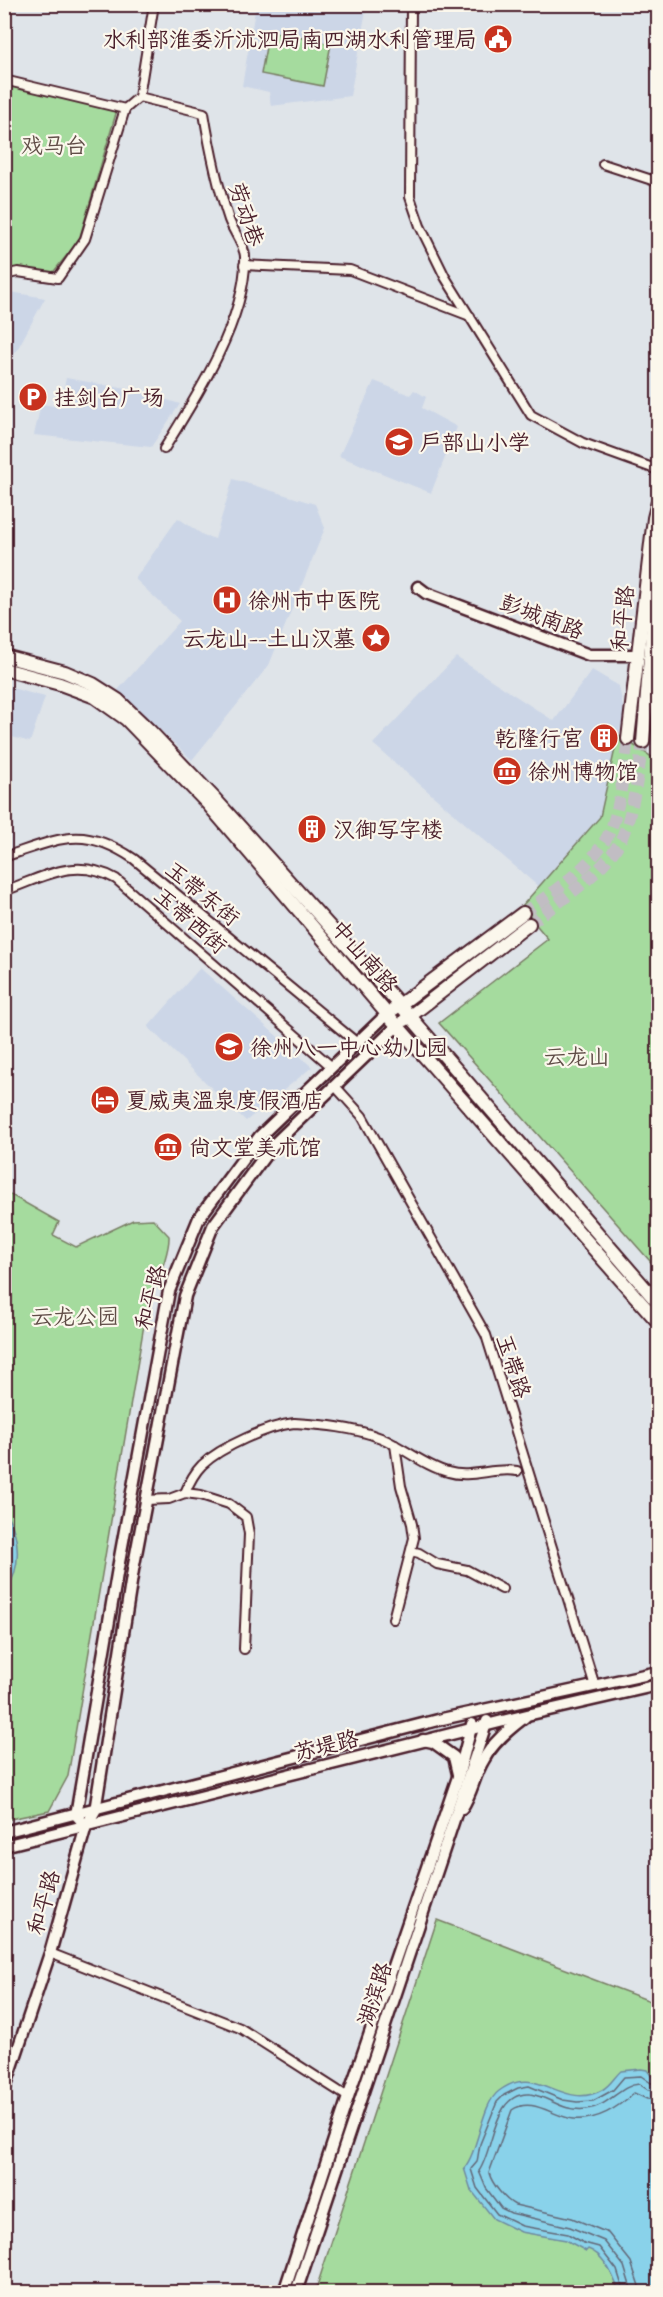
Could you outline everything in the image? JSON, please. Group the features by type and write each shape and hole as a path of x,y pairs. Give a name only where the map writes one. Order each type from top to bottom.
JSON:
{"main road":[{"name":"和平路","path":"643,742 654,518 658,502"},
{"name":"和平路","path":"627,739 648,655 658,561"},
{"name":"彭城南路","path":"418,586 426,593 589,655 648,655"},
{"name":"中山南路","path":"4,656 65,672 93,684 118,700 214,798 410,1016 658,1303"},
{"name":"中山南路","path":"4,669 60,684 95,697 126,719 208,804 397,1026 658,1322"},
{"name":"和平路","path":"4,2091 50,1953 87,1826 95,1811 146,1500 184,1296 213,1226 272,1146 397,1026 526,918 387,1014 356,1042 260,1136 199,1218 169,1291 118,1568 76,1815"},
{"name":"苏堤路","path":"4,1832 95,1811 476,1712 658,1672"},
{"name":"苏堤路","path":"4,1846 527,1714 658,1685"},
{"name":"湖滨路","path":"296,2292 490,1709"},
{"name":"湖滨路","path":"284,2292 348,2097 458,1778 476,1712"},
{"path":"452,1824 469,1798 483,1761 505,1732 527,1714"},
{"path":"423,1740 433,1742 454,1757 458,1778"},
{"path":"76,1815 87,1826"}],"street":[{"path":"4,275 18,272 58,278 86,239 125,109 139,97 154,4"},
{"path":"411,4 410,197 420,226 445,278 471,316 531,415 583,442 658,470"},
{"path":"4,80 125,109"},
{"name":"劳动巷","path":"139,97 204,113 213,172 232,228 246,256 240,303 201,390 164,449"},
{"path":"603,164 658,182"},
{"path":"244,265 350,270 471,316"},
{"name":"玉带东街","path":"4,857 60,838 92,838 113,845 134,859 356,1042"},
{"name":"玉带西街","path":"4,891 73,867 103,872 116,879 332,1067"},
{"name":"玉带路","path":"335,1086 362,1116 486,1335 599,1685"},
{"path":"185,1493 200,1467 212,1457 249,1437 284,1424 331,1426 352,1430 395,1446 446,1472 464,1475 492,1469 517,1471"},
{"path":"393,1619 411,1551 412,1524 405,1508 395,1446"},
{"path":"146,1500 169,1499 185,1493 229,1504 246,1517 249,1534 244,1649"},
{"path":"411,1551 437,1564 467,1570 502,1588"},
{"path":"50,1953 240,2028 348,2097"}],"shaded area":[{"path":"256,5 367,5 350,96 271,106 269,92 242,86"},
{"path":"5,291 45,298 17,350 5,365"},
{"path":"66,378 138,391 180,404 151,447 34,435 41,404 60,407"},
{"name":"户部山小学","path":"374,381 410,395 414,390 426,397 422,408 457,427 431,493 339,456"},
{"name":"徐州市中医院","path":"233,479 315,504 325,528 269,665 192,760 118,690 180,621 135,579 178,518 203,535 215,539"},
{"name":"徐州博物馆","path":"456,657 554,721 592,670 619,686 624,713 600,817 540,888 373,744"},
{"path":"4,686 45,697 30,742 5,735"},
{"name":"徐州八一中心幼儿园","path":"200,968 312,1067 246,1121 148,1027"}],"green space":[{"path":"269,31 331,44 323,86 261,74"},
{"name":"戏马台","path":"5,85 46,91 117,110 79,240 51,275 19,268 5,270"},
{"name":"云龙山","path":"618,735 658,761 658,1270 439,1023 548,939 521,907 600,817"},
{"name":"云龙公园","path":"4,1191 59,1222 53,1235 76,1247 133,1220 153,1219 169,1236 164,1263 146,1313 68,1776 49,1811 5,1820"},
{"path":"437,1920 658,2004 658,2292 315,2292"}],"water":[{"path":"5,1512 17,1542 17,1563 11,1583 5,1592"},
{"path":"647,2070 653,2078 658,2077 658,2292 619,2292 608,2267 594,2252 588,2249 586,2251 566,2240 521,2232 494,2219 471,2190 464,2168 473,2151 493,2097 513,2083 526,2081 575,2095 588,2095 605,2088 621,2071"}],"tunnel":[{"path":"523,913 579,871 606,839 618,805 628,739"},
{"path":"529,924 589,878 618,845 631,809 643,742"}],"place":[{"name":"水利部淮委沂沭泗局南四湖水利管理局","path":"498,39"},
{"name":"挂剑台广场","path":"33,397"},
{"name":"户部山小学","path":"399,442"},
{"name":"徐州市中医院","path":"227,600"},
{"name":"云龙山——土山汉墓","path":"376,638"},
{"name":"乾隆行宫","path":"604,738"},
{"name":"徐州博物馆","path":"507,771"},
{"name":"汉御写字楼","path":"312,829"},
{"name":"徐州八一中心幼儿园","path":"229,1047"},
{"name":"夏威夷温泉度假酒店","path":"105,1100"},
{"name":"尚文堂美术馆","path":"168,1147"}]}
